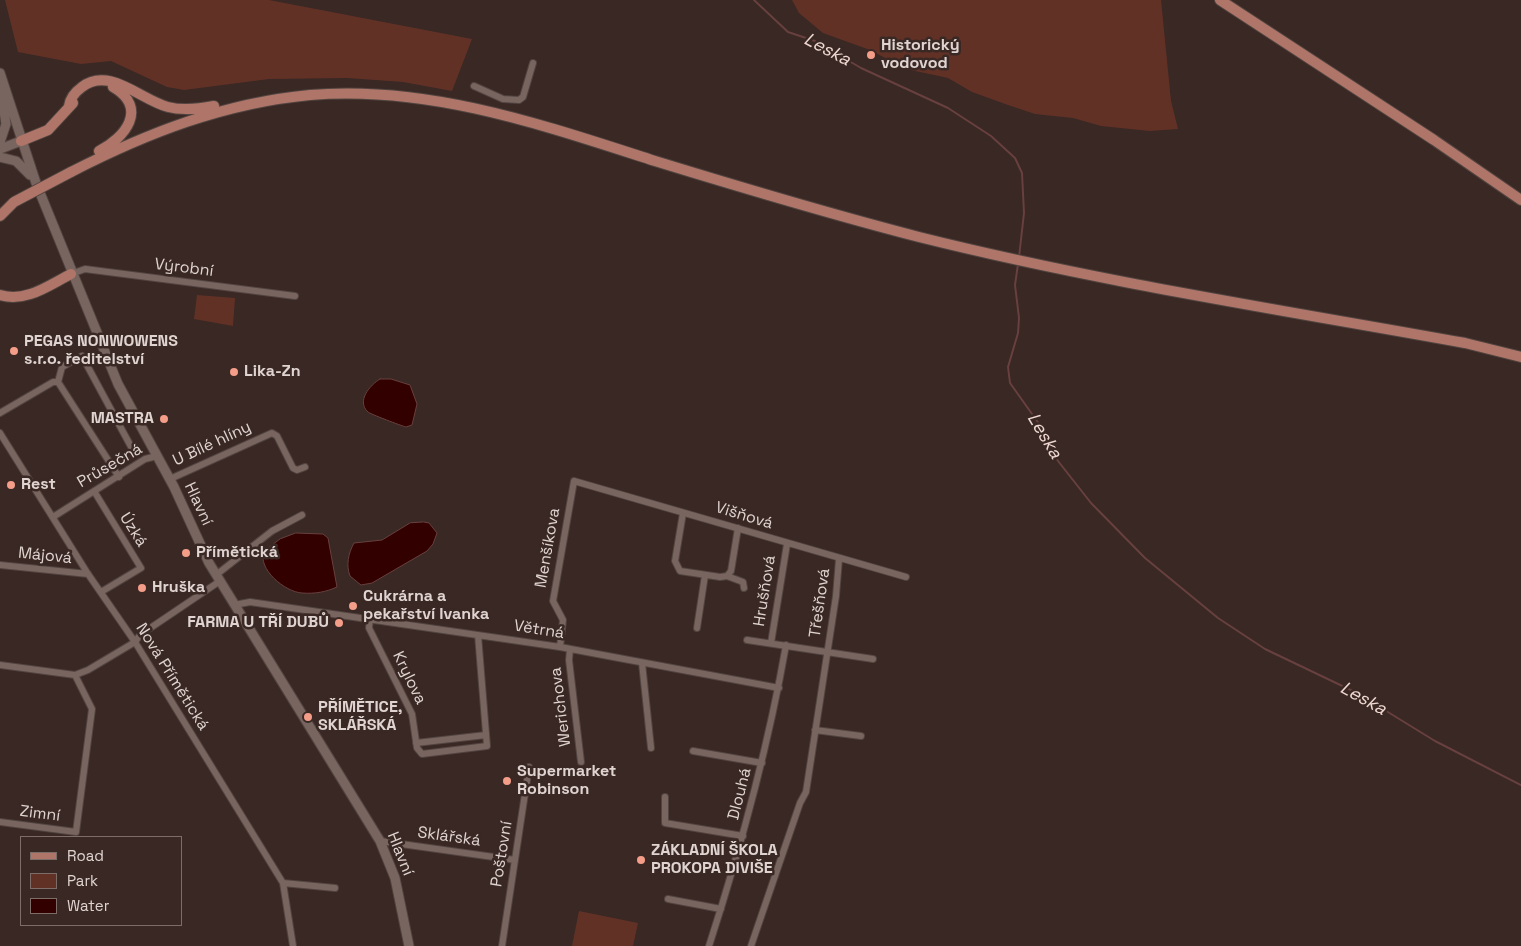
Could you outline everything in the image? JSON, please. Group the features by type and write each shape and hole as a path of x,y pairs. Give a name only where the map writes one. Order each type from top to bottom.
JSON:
{"main road":[{"path":"1220,0 1442,145 1521,200"},
{"path":"0,73 21,141"},
{"path":"0,80 6,119 5,130 0,142"},
{"path":"69,106 80,88 89,83 102,80 112,81 159,104 176,109 200,109 258,97 286,98"},
{"path":"0,149 48,130 85,90 104,85 113,87 124,95 129,104 131,114 128,127 120,137 105,148 75,164 71,172"},
{"path":"0,210 140,138 190,119 234,107 286,98 322,94 386,94 436,100 557,130 825,212 1008,258 1465,343 1521,356"},
{"name":"Hlavní","path":"21,141 71,274 118,384 170,480 218,578 380,841 395,878 409,946"},
{"path":"0,157 12,159 20,163 36,183"},
{"path":"0,216 13,203"},
{"path":"0,295 25,296 71,274"}],"street":[{"path":"474,86 503,99 519,100 523,97 533,64"},
{"name":"Výrobní","path":"71,274 85,269 295,296"},
{"path":"119,477 58,382 62,367 82,356 135,454"},
{"path":"0,413 53,382 58,382"},
{"name":"U Bílé hlíny","path":"170,480 272,433 277,436 293,468 297,470 305,467"},
{"name":"Nová Přímětická","path":"0,434 88,574 135,642 283,883 293,946"},
{"name":"Průsečná","path":"53,518 146,459 157,456"},
{"name":"Višňová","path":"574,481 738,528 839,560 906,577"},
{"name":"Menšíkova","path":"560,647 562,616 553,601 574,481"},
{"name":"Úzká","path":"94,491 141,568 101,592"},
{"path":"683,513 675,564 680,570 705,575 727,576 744,582 744,588"},
{"path":"0,665 75,674 88,670 135,642 140,635 218,578 272,531 302,515"},
{"path":"727,576 730,571 738,528"},
{"name":"Hrušňová","path":"771,643 787,544"},
{"name":"Třešňová","path":"752,946 800,803 806,792 839,560"},
{"name":"Májová","path":"0,565 88,574"},
{"path":"697,628 705,575"},
{"name":"Větrná","path":"234,605 250,602 370,618 560,647 642,664 779,688"},
{"name":"Krylova","path":"370,618 369,628 412,714 416,743"},
{"path":"478,635 487,746 422,754 417,748 416,743 486,735"},
{"name":"Hrušňová","path":"746,640 827,651"},
{"name":"Dlouhá","path":"709,946 743,836 762,762 779,688 786,645"},
{"name":"Werichova","path":"570,649 569,660 581,762"},
{"name":"Třešňová","path":"827,651 873,659"},
{"path":"642,664 651,748"},
{"name":"Zimní","path":"0,822 76,832 92,709 75,674"},
{"path":"815,730 861,736"},
{"path":"693,751 762,762"},
{"name":"Poštovní","path":"502,946 529,767"},
{"path":"665,797 664,823 743,836"},
{"name":"Sklářská","path":"380,841 515,860"},
{"path":"283,883 334,888"},
{"path":"668,899 721,908"}],"green space":[{"path":"5,0 269,0 472,39 452,91 403,82 347,78 269,79 184,90 167,87 111,61 81,64 18,52"},
{"path":"792,0 1161,0 1171,101 1178,129 1150,131 1101,126 1073,118 1035,114 1008,105 972,92 948,78 906,69 870,50 823,33 799,13"},
{"path":"197,295 235,298 233,326 194,319"},
{"path":"579,911 638,923 633,946 572,946"}],"water":[{"path":"380,379 391,379 410,385 417,404 412,425 406,427 399,425 368,412 365,408 363,403 366,394 372,385"},
{"path":"410,523 429,523 437,533 433,544 427,551 372,583 361,585 350,576 348,560 354,543 382,540"},
{"path":"296,533 323,534 328,538 337,587 316,593 295,592 281,584 268,572 263,558 264,551 280,539"}],"waterway":[{"name":"Leska","path":"754,0 788,32 815,41 861,68 948,108 991,136 1015,158 1022,173 1024,213 1019,257"},
{"name":"Leska","path":"1018,264 1015,285 1019,318 1018,333 1008,367 1010,383 1042,428 1058,461 1091,503 1145,558 1218,618 1265,649 1357,693 1435,741 1521,785"}],"place":[{"name":"Historický vodovod","path":"871,55"},
{"name":"PEGAS NONWOWENS s.r.o. ředitelství","path":"14,351"},
{"name":"Lika-Zn","path":"234,372"},
{"name":"MASTRA","path":"164,419"},
{"name":"Rest","path":"11,485"},
{"name":"Přímětická","path":"186,553"},
{"name":"Hruška","path":"142,588"},
{"name":"Cukrárna a pekařství Ivanka","path":"353,606"},
{"name":"FARMA U TŘÍ DUBŮ","path":"339,623"},
{"name":"PŘÍMĚTICE, SKLÁŘSKÁ","path":"308,717"},
{"name":"Supermarket Robinson","path":"507,781"},
{"name":"ZÁKLADNÍ ŠKOLA PROKOPA DIVIŠE","path":"641,860"}]}
